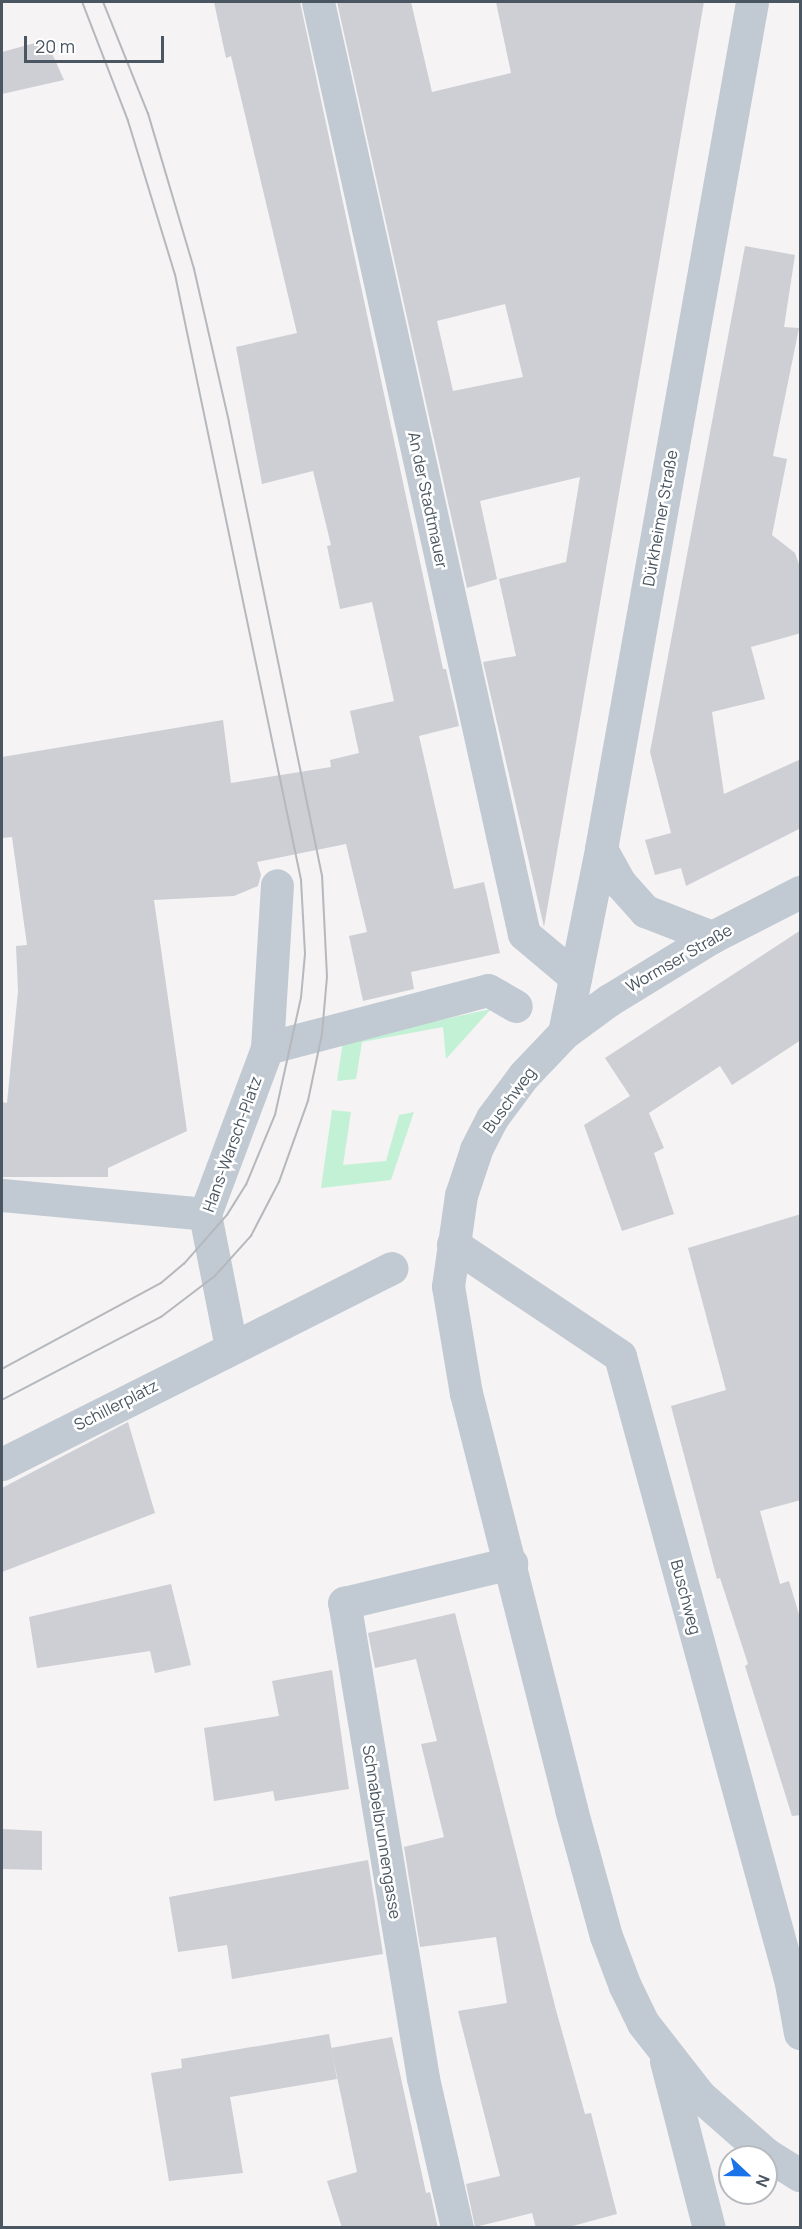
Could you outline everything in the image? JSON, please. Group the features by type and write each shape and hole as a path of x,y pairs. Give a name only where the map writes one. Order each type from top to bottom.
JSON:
{"street":[{"name":"An der Stadtmauer","path":"318,2 524,934 575,977"},
{"name":"Dürkheimer Straße","path":"564,1034 601,849 752,2"},
{"path":"601,849 620,883 645,911 712,937"},
{"name":"Hans-Warsch-Platz","path":"231,1347 205,1214 267,1048 277,885"},
{"name":"Wormser Straße","path":"564,1034 609,1000 712,937 801,892"},
{"path":"267,1048 488,990 516,1006"},
{"name":"Buschweg","path":"564,1034 524,1075 492,1118 476,1150 461,1195 448,1286 456,1350 571,1809 606,1936 638,2014 664,2053"},
{"path":"2,1195 205,1214"},
{"name":"Buschweg","path":"453,1245 620,1356 791,1983 801,2033"},
{"name":"Schillerplatz","path":"2,1464 392,1268"},
{"name":"Schnabelbrunnengasse","path":"457,2228 423,2078 344,1603 511,1563"},
{"path":"664,2053 700,2096 766,2154 801,2175"},
{"path":"664,2053 709,2228"}],"green space":[{"path":"491,1009 446,1059 443,1027 362,1042 356,1079 337,1081 343,1041"},
{"path":"332,1110 351,1112 343,1165 386,1161 399,1115 414,1112 391,1180 321,1188"}],"building":[{"path":"214,2 300,2 443,669 446,669 459,726 419,736 454,889 484,882 500,953 411,972 414,989 363,1001 349,936 367,932 346,844 257,862 261,875 258,886 234,896 154,900 187,1131 108,1168 108,1177 2,1177 2,1102 7,1103 18,991 16,946 27,945 12,837 2,838 2,757 223,720 231,783 331,767 330,760 359,753 350,711 394,701 372,602 340,609 327,546 331,545 313,471 262,484 236,347 297,333 231,56 226,58"},
{"path":"337,2 411,2 432,92 511,73 496,2 704,2 544,927 483,662 516,656 499,579 566,562 580,477 480,501 497,579 467,588","holes":["505,304 523,377 453,391 437,321"]},
{"path":"46,40 64,80 2,94 2,52"},
{"path":"745,246 795,255 784,327 799,328 773,456 787,459 772,535 795,553 801,570 801,633 751,647 765,699 712,712 724,794 801,759 801,828 686,886 681,868 655,875 645,840 671,833 650,752"},
{"path":"801,930 801,1040 732,1085 720,1066 649,1113 664,1148 654,1153 674,1214 622,1231 584,1125 630,1096 605,1058"},
{"path":"801,1214 801,1500 760,1511 780,1584 789,1581 801,1621 801,1815 792,1816 745,1666 748,1664 720,1578 717,1579 671,1406 726,1390 688,1248"},
{"path":"128,1422 155,1513 2,1572 2,1488"},
{"path":"171,1584 191,1665 155,1673 150,1651 37,1668 29,1617"},
{"path":"455,1613 556,2010 585,2114 591,2113 617,2214 565,2228 536,2228 532,2213 475,2227 466,2184 500,2176 458,2011 507,2003 496,1937 420,1947 404,1847 444,1837 421,1744 437,1741 416,1659 375,1668 368,1633"},
{"path":"332,1670 349,1789 275,1801 273,1791 214,1801 204,1728 279,1716 272,1681"},
{"path":"2,1829 42,1831 42,1870 2,1869"},
{"path":"368,1860 383,1954 232,1979 227,1945 178,1952 169,1897"},
{"path":"329,2034 337,2079 230,2097 243,2173 169,2181 151,2073 182,2068 181,2059"},
{"path":"392,2037 426,2193 430,2192 438,2228 342,2228 327,2181 357,2172 331,2048"}],"tram line":[{"path":"2,1369 161,1283 184,1264 227,1215 246,1185 275,1115 301,998 305,954 301,880 175,275 128,121 82,2"},
{"path":"2,1400 161,1317 215,1276 251,1236 279,1182 308,1101 322,1034 327,977 322,876 229,422 194,269 148,114 103,2"}]}
